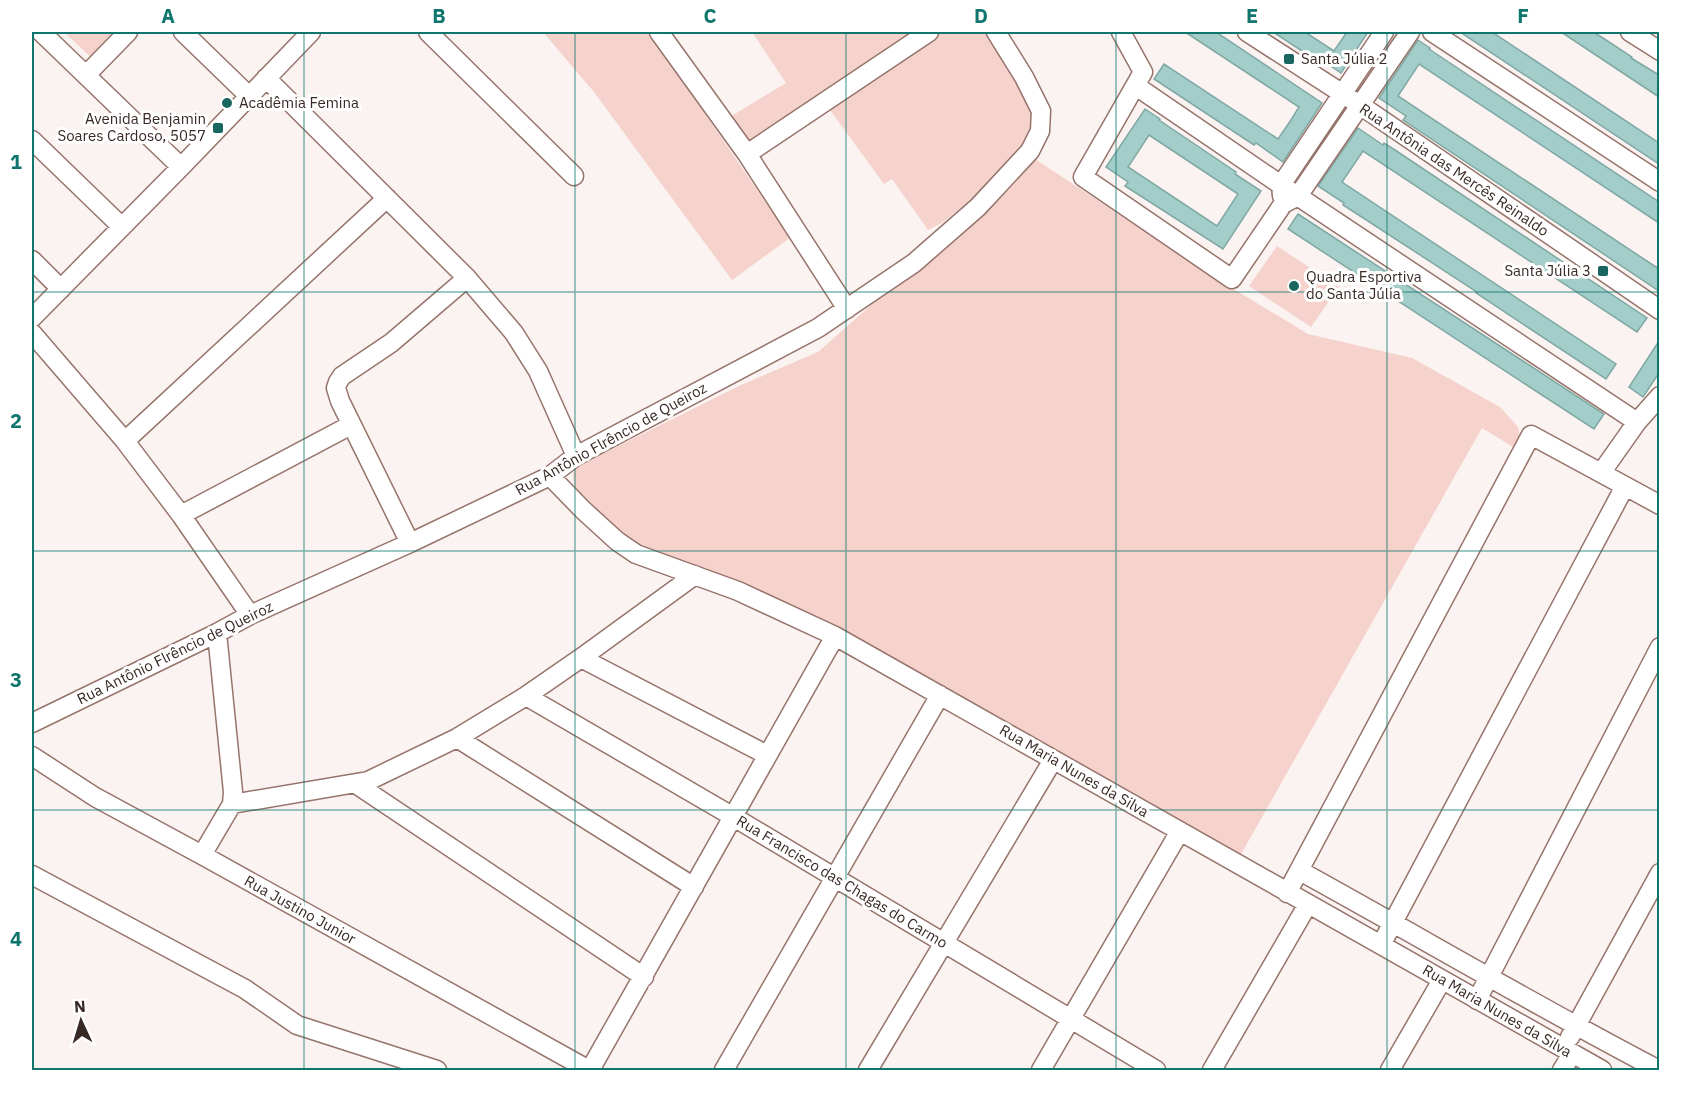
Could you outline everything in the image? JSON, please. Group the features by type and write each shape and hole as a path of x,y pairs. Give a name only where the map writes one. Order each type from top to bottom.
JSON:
{"street":[{"path":"41,32 181,167"},
{"path":"86,75 128,32"},
{"path":"183,32 249,96"},
{"path":"32,318 181,167 309,32"},
{"path":"429,32 574,176"},
{"path":"659,32 747,154 847,309"},
{"path":"747,154 929,32"},
{"name":"Rua Antônio Flrêncio de Queiroz","path":"32,723 250,615 410,543 550,476 576,456 808,334 914,263 978,207 1029,151 1040,131 1041,111 1024,77 996,32"},
{"path":"1121,32 1143,72 1083,177 1232,279 1360,105 1410,32"},
{"name":"Rua Antônia das Mercês Reinaldo","path":"1247,32 1360,105 1659,310"},
{"path":"1281,185 1384,32"},
{"path":"1432,32 1659,182"},
{"path":"1630,32 1659,51"},
{"path":"266,78 467,278 514,333 537,371 576,456"},
{"path":"1136,86 1281,185 1290,200 1637,422"},
{"path":"32,140 122,227"},
{"path":"125,441 387,198"},
{"path":"32,260 61,289"},
{"path":"410,543 337,394 338,382 342,376 391,343 467,278"},
{"path":"32,333 125,441 181,515 250,615"},
{"path":"1601,473 1637,422 1659,396"},
{"path":"181,515 351,425"},
{"path":"1287,893 1531,435 1659,505"},
{"name":"Rua Maria Nunes da Silva","path":"550,476 617,541 636,554 738,591 835,636 1602,1071"},
{"path":"1381,945 1625,486"},
{"path":"232,804 368,781 457,738 526,696 582,658 695,575"},
{"path":"202,855 232,804 233,780 217,633"},
{"path":"589,1071 835,636"},
{"path":"1477,1000 1659,647"},
{"path":"582,658 768,755"},
{"path":"724,1071 940,695"},
{"name":"Rua Francisco das Chagas do Carmo","path":"526,696 732,816 1156,1071"},
{"path":"457,738 694,887"},
{"name":"Rua Justino Junior","path":"32,756 95,798 202,855 570,1065 589,1071"},
{"path":"868,1071 1053,760"},
{"path":"356,784 644,977"},
{"path":"1041,1071 1180,831"},
{"path":"1300,871 1576,1027 1659,1071"},
{"path":"1562,1071 1576,1027 1659,873"},
{"path":"32,875 245,989 297,1025 437,1071"},
{"path":"1212,1071 1308,904"},
{"path":"1390,1071 1442,980"}],"shaded area":[{"path":"64,32 128,32 97,63"},
{"path":"543,32 649,32 790,238 732,280 594,92"},
{"path":"752,32 914,32 749,147 730,117 786,83"},
{"path":"939,32 987,32 1034,107 1030,140 985,188 942,223 928,230 892,179 884,184 827,106"},
{"path":"1032,157 1215,278 1308,334 1412,358 1500,407 1518,427 1522,446 1518,450 1482,428 1240,856 887,656 629,542 582,496 574,484 573,473 582,464 741,385 818,352 878,299 960,235 1004,191"},
{"name":"Quadra Esportiva do Santa Júlia","path":"1277,246 1339,287 1311,327 1249,286"}],"building":[{"path":"1185,32 1216,32 1322,103 1283,162 1154,79 1164,64 1278,139 1291,120 1299,107"},
{"path":"1273,32 1305,32 1334,51 1347,32 1368,32 1341,73 1313,54 1311,57"},
{"path":"1460,32 1492,32 1659,143 1659,164"},
{"path":"1561,32 1593,32 1632,57 1659,75 1659,97"},
{"path":"1418,40 1659,202 1659,223 1419,64 1398,96 1659,269 1659,291 1403,120 1406,116 1379,98"},
{"path":"1145,109 1261,191 1223,249 1125,186 1128,182 1106,167","holes":["1149,135 1238,194 1217,226 1128,167"]},
{"path":"1358,128 1383,145 1384,143 1395,150 1647,318 1637,332 1363,151 1342,182 1616,364 1606,379 1343,205 1344,203 1318,186"},
{"path":"1298,214 1604,414 1594,429 1288,229"},
{"path":"1659,341 1659,373 1643,397 1629,387"}],"place":[{"name":"Santa Júlia 2","path":"1289,59"},
{"name":"Acadêmia Femina","path":"227,103"},
{"name":"Avenida Benjamin Soares Cardoso, 5057","path":"218,128"},
{"name":"Santa Júlia 3","path":"1603,271"},
{"name":"Quadra Esportiva do Santa Júlia","path":"1294,286"}]}
